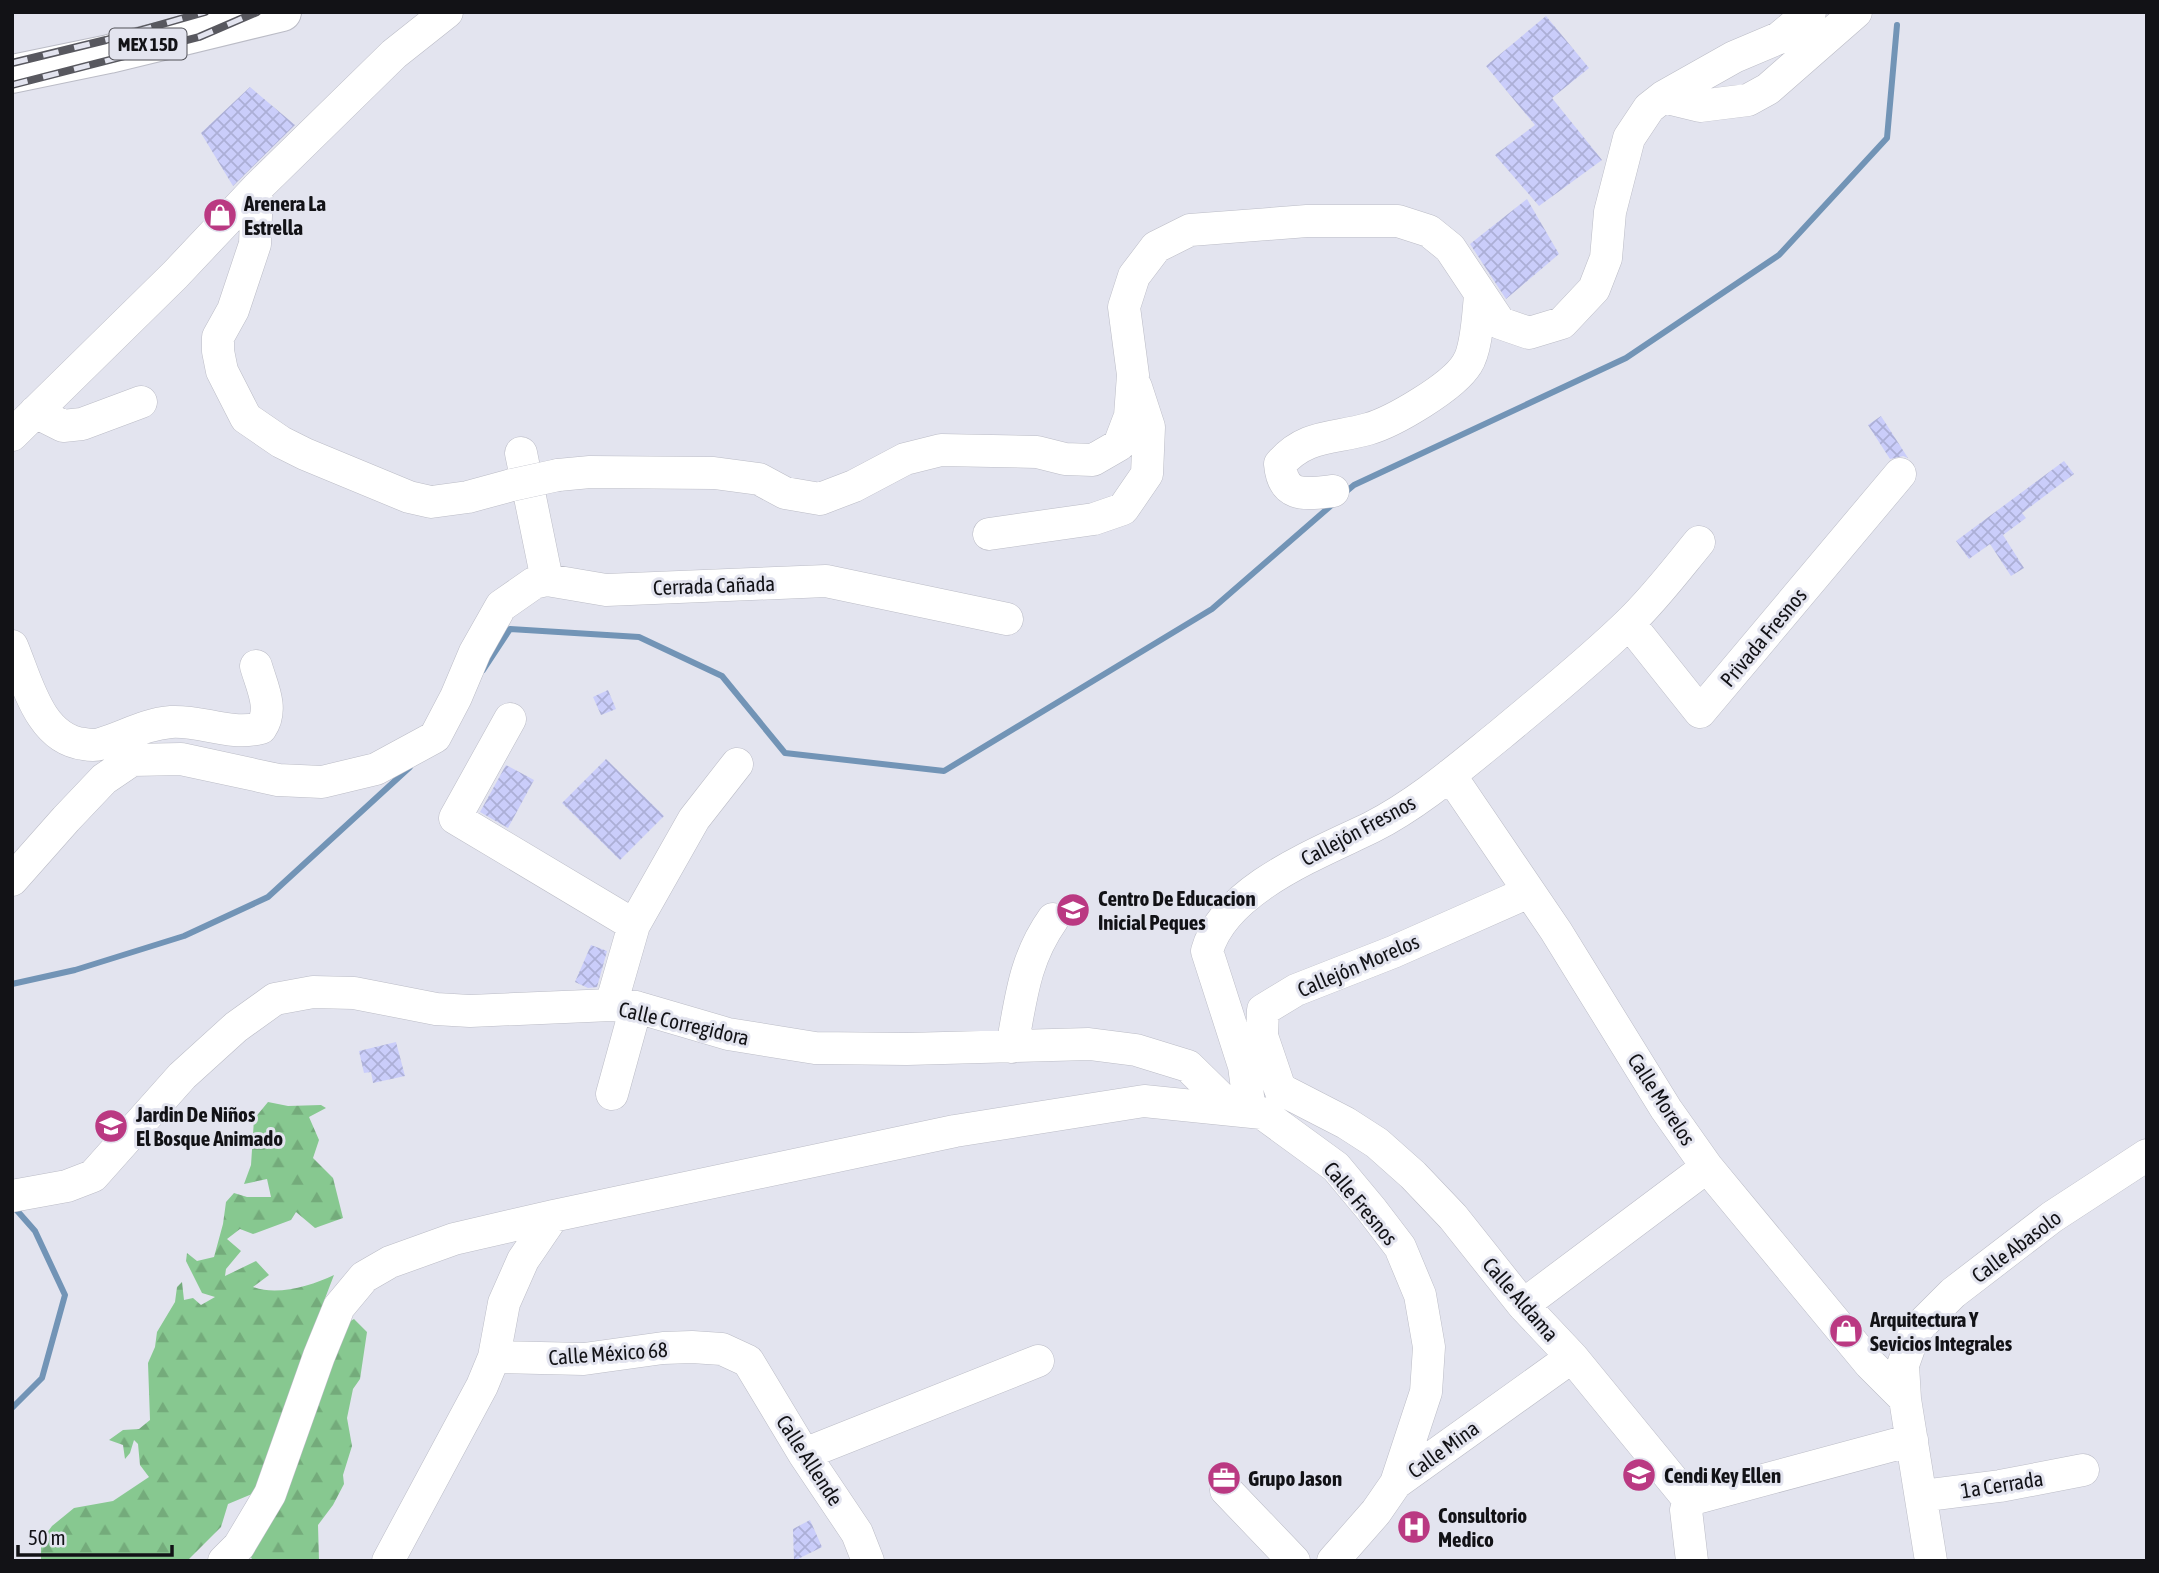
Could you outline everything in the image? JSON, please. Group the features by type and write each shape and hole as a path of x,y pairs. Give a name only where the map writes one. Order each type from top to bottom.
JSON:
{"highway":[{"name":"MEX 15D","path":"12,74 109,54 282,12"}],"street":[{"path":"12,435 394,54 447,12"},
{"path":"989,534 1094,519 1123,509 1147,474 1149,427 1133,375 1124,307 1134,276 1156,247 1190,230 1307,221 1398,221 1429,232 1450,248 1500,323 1529,332 1562,323 1594,289 1606,258 1610,212 1629,138 1648,108 1734,57 1779,38 1810,12"},
{"path":"1663,97 1700,106 1748,100 1769,89 1856,12"},
{"path":"257,188 255,244 233,310 218,337 222,371 246,418 281,442 305,453 430,502 468,498 558,475 590,472 714,473 759,479 785,493 820,499 854,486 905,459 941,450 1037,452 1065,459 1093,460 1119,445 1130,416 1133,375"},
{"path":"1334,491 1307,494 1289,489 1282,479 1280,464 1292,450 1311,441 1369,429 1402,414 1455,377 1468,363 1474,342 1480,296"},
{"path":"35,412 63,426 82,424 141,402"},
{"path":"12,880 104,779 132,760 181,759 278,780 322,782 376,768 435,737 475,652 501,606 534,583 547,580 521,453"},
{"name":"Privada Fresnos","path":"1629,623 1700,712 1900,474"},
{"name":"Callejón Fresnos","path":"1256,1105 1207,951 1212,934 1221,921 1252,891 1304,859 1376,825 1450,775 1629,623 1699,542"},
{"name":"Cerrada Cañada","path":"547,580 606,590 825,581 1007,620"},
{"path":"12,646 41,714 57,734 75,743 96,746 151,725 174,722 245,732 261,728 267,719 267,701 256,666"},
{"path":"510,719 455,818 634,925"},
{"path":"612,1094 634,925 694,819 737,764"},
{"name":"Calle Morelos","path":"1450,775 1563,941 1666,1109 1707,1167 1870,1364 1905,1399"},
{"name":"Callejón Morelos","path":"1256,1105 1263,1010 1296,990 1393,952 1530,892"},
{"path":"1012,1047 1029,962 1038,940 1053,919"},
{"name":"Calle Corregidora","path":"12,1196 66,1186 93,1176 182,1076 236,1027 275,999 313,992 354,993 413,1006 470,1011 624,1006 728,1034 815,1048 1089,1044 1136,1050 1188,1066 1256,1105"},
{"path":"224,1561 239,1546 270,1494 339,1307 364,1277 390,1262 454,1239 553,1216 955,1131 1144,1101 1256,1105"},
{"name":"Calle Aldama","path":"1256,1105 1346,1123 1377,1143 1413,1175 1453,1217 1524,1306 1572,1357 1689,1500"},
{"name":"Calle Fresnos","path":"1256,1105 1336,1167 1400,1247 1420,1295 1429,1347 1426,1392 1396,1483"},
{"name":"Calle Abasolo","path":"1931,1561 1905,1399 1903,1365 1915,1331 1953,1293 2041,1225 2147,1155"},
{"path":"1524,1306 1707,1167"},
{"path":"388,1561 482,1386 494,1357 504,1303 523,1260 553,1216"},
{"name":"Calle México 68","path":"494,1357 584,1359 692,1347 722,1349 748,1361"},
{"name":"Calle Mina","path":"1333,1561 1376,1512 1396,1483 1572,1357"},
{"name":"Calle Allende","path":"748,1361 804,1454 857,1533 868,1561"},
{"path":"804,1454 1038,1361"},
{"path":"1692,1561 1686,1510 1689,1500 1912,1440"},
{"name":"1a Cerrada","path":"1921,1496 2000,1486 2084,1470"},
{"path":"1226,1489 1294,1561"}],"green space":[{"path":"268,1102 288,1106 321,1105 326,1108 309,1117 319,1140 313,1158 333,1178 343,1218 315,1228 296,1212 291,1220 253,1234 240,1229 227,1239 241,1251 226,1269 225,1276 256,1261 269,1275 253,1287 262,1290 305,1286 334,1275 324,1301 329,1333 354,1319 367,1332 360,1379 353,1389 347,1418 352,1446 343,1475 344,1484 318,1525 319,1561 253,1561 245,1546 252,1494 228,1504 221,1527 187,1561 41,1561 41,1541 52,1526 74,1508 113,1501 149,1477 140,1465 138,1444 134,1440 125,1459 123,1445 109,1440 123,1430 139,1429 150,1420 148,1363 155,1347 157,1332 175,1302 177,1287 182,1282 184,1300 193,1298 201,1305 215,1297 202,1293 186,1261 187,1253 197,1261 214,1257 226,1202 234,1193 247,1197 271,1197 267,1179 244,1184 251,1165 254,1119"}],"building":[{"path":"1546,16 1589,68 1552,98 1602,160 1539,206 1495,155 1535,125 1486,66"},
{"path":"250,87 295,125 233,186 201,133"},
{"path":"1527,199 1559,254 1506,299 1470,244"},
{"path":"1881,416 1908,458 1903,456 1890,459 1868,425"},
{"path":"2064,461 2074,474 2022,513 2026,518 2003,535 2024,568 2011,576 1990,544 1969,559 1956,541"},
{"path":"608,690 616,709 601,715 593,697"},
{"path":"606,759 664,816 620,860 562,803"},
{"path":"506,765 534,780 508,828 480,812"},
{"path":"591,945 607,951 597,987 588,988 575,982"},
{"path":"396,1042 405,1076 373,1083 371,1072 364,1073 359,1051"},
{"path":"810,1520 822,1547 794,1561 793,1529"}],"waterway":[{"path":"1342,495 1354,485 1626,358 1779,255 1887,138 1897,25"},
{"path":"483,670 510,629 639,637 722,676 785,753 944,771 1212,609 1334,503"},
{"path":"12,984 75,970 184,936 268,897 410,767"},
{"path":"12,1408 42,1378 65,1295 35,1231 13,1206"}],"railway":[{"path":"12,63 205,12"},
{"path":"12,85 199,37 257,12"}],"place":[{"name":"Arenera La Estrella","path":"220,215"},
{"name":"Centro De Educacion Inicial Peques","path":"1073,910"},
{"name":"Jardin De Niños El Bosque Animado","path":"111,1126"},
{"name":"Arquitectura Y Sevicios Integrales","path":"1846,1331"},
{"name":"Cendi Key Ellen","path":"1639,1475"},
{"name":"Grupo Jason","path":"1224,1478"},
{"name":"Consultorio Medico","path":"1414,1527"}]}
